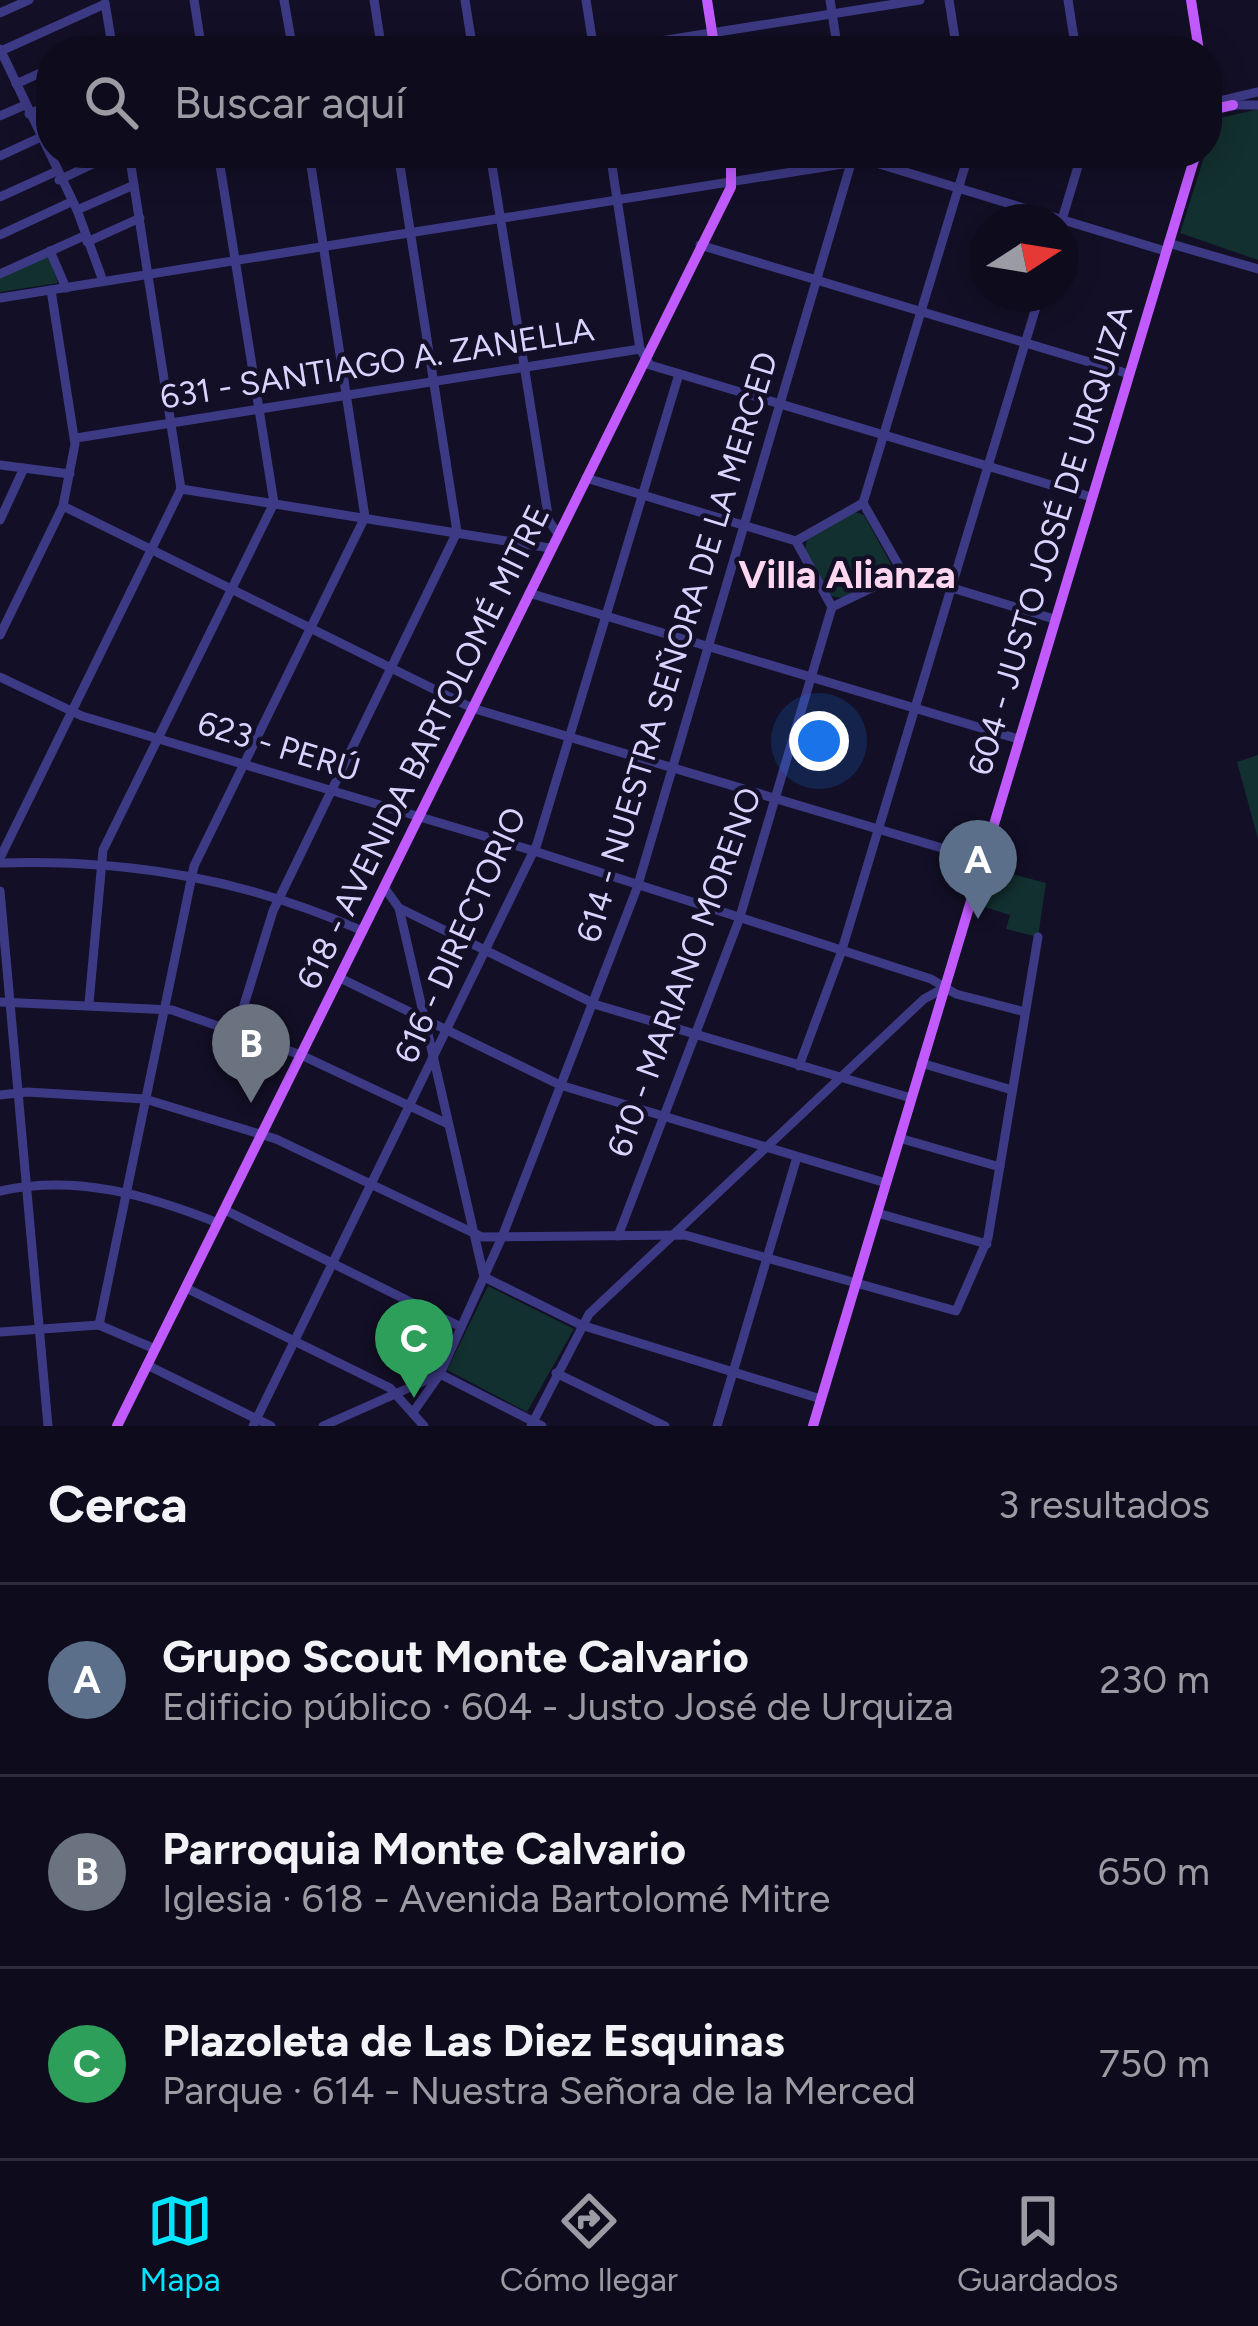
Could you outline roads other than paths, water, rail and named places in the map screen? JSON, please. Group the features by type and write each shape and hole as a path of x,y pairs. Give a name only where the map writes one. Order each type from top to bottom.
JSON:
{"main road":[{"path":"707,0 712,36"},
{"path":"1191,0 1197,36"},
{"path":"1222,106 1232,102"},
{"path":"732,168 733,182"},
{"name":"604 - JUSTO JOSÉ DE URQUIZA","path":"813,1426 1191,168"},
{"name":"618 - AVENIDA BARTOLOMÉ MITRE","path":"117,1426 586,478 642,355 733,182"}],"street":[{"path":"0,13 29,0"},
{"path":"194,0 200,36"},
{"path":"284,0 290,36"},
{"path":"374,0 380,36"},
{"path":"465,0 471,36"},
{"path":"586,0 592,36"},
{"path":"830,0 836,36"},
{"path":"692,36 920,0"},
{"path":"950,0 955,36"},
{"path":"1068,0 1074,36"},
{"path":"36,127 0,50 105,2 111,36"},
{"path":"16,84 36,75"},
{"path":"1222,102 1255,99"},
{"path":"0,116 36,108"},
{"path":"0,156 36,145"},
{"path":"54,168 103,281"},
{"path":"0,197 78,168"},
{"path":"131,168 181,489 0,861 99,862 192,874 363,931"},
{"path":"89,1004 99,862 274,503 220,168"},
{"path":"99,1325 192,874 365,517 311,168"},
{"path":"236,1031 278,899 457,532 400,168"},
{"path":"492,168 549,521 558,534"},
{"path":"613,168 642,355"},
{"path":"0,298 809,168"},
{"name":"614 - NUESTRA SEÑORA DE LA MERCED","path":"413,1411 440,1374 502,1238 638,888 855,168"},
{"path":"887,168 1000,204"},
{"path":"796,541 863,503 965,168"},
{"path":"1067,204 1078,168"},
{"path":"0,235 134,184"},
{"path":"0,274 140,218"},
{"path":"1078,228 1258,268"},
{"path":"700,245 1129,374"},
{"path":"50,251 67,288"},
{"path":"0,635 63,506 76,438 51,290"},
{"path":"799,1066 841,953 1035,312"},
{"name":"631 - SANTIAGO A. ZANELLA","path":"76,438 523,368 642,355 679,374 1091,497"},
{"name":"616 - DIRECTORIO","path":"255,1422 534,851 679,374"},
{"path":"0,465 70,474"},
{"path":"0,520 24,468"},
{"path":"586,478 796,541 832,608 903,574 1054,619"},
{"path":"181,489 550,548"},
{"path":"863,503 903,574"},
{"path":"63,506 472,708 982,860"},
{"path":"530,592 1018,740"},
{"name":"610 - MARIANO MORENO","path":"618,1236 739,920 815,678 832,608"},
{"name":"623 - PERÚ","path":"0,677 72,712 534,851 1025,1012"},
{"path":"383,887 399,908 484,1277 580,1325 821,1399"},
{"path":"0,892 5,1001 48,1426"},
{"path":"399,908 592,1002 911,1098"},
{"path":"0,1095 145,1099 260,1135 475,1235 676,1234 956,1311 987,1244 1038,937"},
{"path":"340,978 560,1085 886,1183"},
{"path":"323,1426 440,1374 535,1424 580,1325 924,999 944,988"},
{"path":"5,1001 162,1008 301,1055 448,1124"},
{"path":"921,1063 1012,1090"},
{"path":"899,1138 1000,1167"},
{"path":"716,1426 797,1157"},
{"path":"0,1191 25,1186 126,1190 218,1223"},
{"path":"225,1210 461,1328"},
{"path":"877,1213 987,1244"},
{"path":"186,1288 396,1392 424,1426"},
{"path":"0,1332 99,1325 155,1349"},
{"path":"147,1365 271,1426"},
{"path":"556,1372 665,1426"}],"place":[{"name":"Grupo Scout Monte Calvario","path":"978,919"},
{"name":"Parroquia Monte Calvario","path":"251,1103"},
{"name":"Plazoleta de Las Diez Esquinas","path":"414,1398"}],"district":[{"name":"Villa Alianza","path":"847,574"}]}
